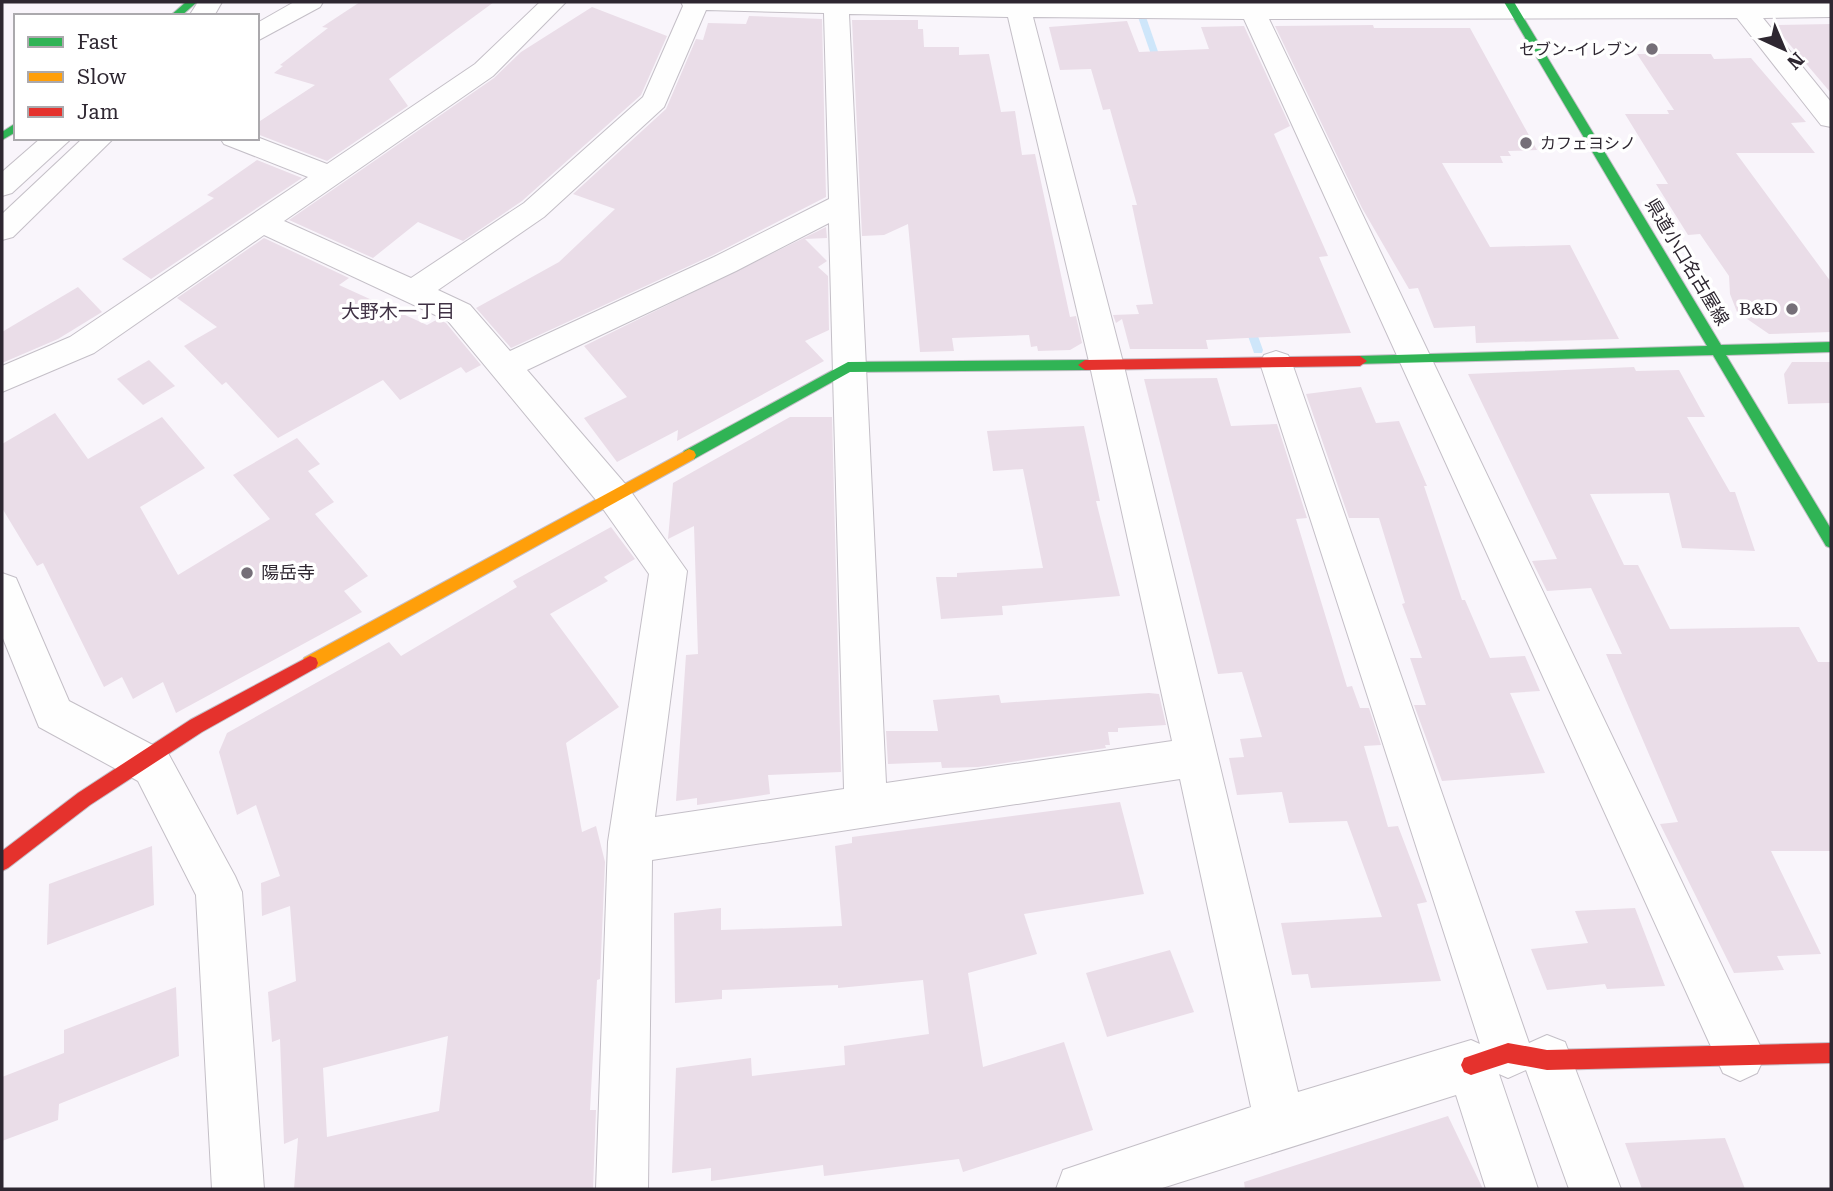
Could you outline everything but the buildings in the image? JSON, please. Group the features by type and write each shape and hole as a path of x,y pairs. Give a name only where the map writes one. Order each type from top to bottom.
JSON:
{"street":[{"path":"177,14 192,2"},
{"path":"259,33 311,2"},
{"path":"2,380 82,345 484,70 555,2"},
{"path":"413,292 534,210 655,102 695,2 1740,6 1831,10"},
{"path":"835,4 866,809"},
{"path":"1018,5 1107,366 1280,1123"},
{"path":"1251,6 1740,1056"},
{"name":"県道小口名古屋線","path":"1511,6 1831,542"},
{"path":"1740,6 1831,119"},
{"path":"2,187 56,140"},
{"path":"2,230 98,140"},
{"path":"239,140 330,175"},
{"path":"504,366 725,264 842,204"},
{"path":"261,222 459,313 614,496 668,571 630,842 622,1189"},
{"path":"2,862 84,799 196,726 848,367 1276,363 1831,347"},
{"path":"1276,363 1509,1059 1595,1189"},
{"path":"2,589 54,714 153,767 219,892 238,1189"},
{"path":"630,842 866,809 1197,757"},
{"path":"1083,1189 1280,1123 1509,1059 1831,1053"},
{"path":"1509,1059 1512,1189"}],"waterway":[{"path":"1142,17 1159,66"},
{"path":"1249,325 1258,350"}],"traffic: fast":[{"path":"177,14 192,2"},
{"path":"1509,2 1831,542"},
{"path":"2,137 14,128"},
{"path":"1360,361 1831,347"},
{"path":"689,455 848,367 1085,365"}],"traffic: slow":[{"path":"310,663 689,455"}],"traffic: jam":[{"path":"1085,365 1360,361"},
{"path":"2,862 84,799 196,726 310,663"},
{"path":"1471,1065 1508,1053 1547,1060 1831,1053"}],"place":[{"name":"セブン-イレブン","path":"1652,49"},
{"name":"カフェヨシノ","path":"1526,143"},
{"name":"B&D","path":"1792,309"},
{"name":"陽岳寺","path":"247,573"}],"district":[{"name":"大野木一丁目","path":"398,311"}]}
